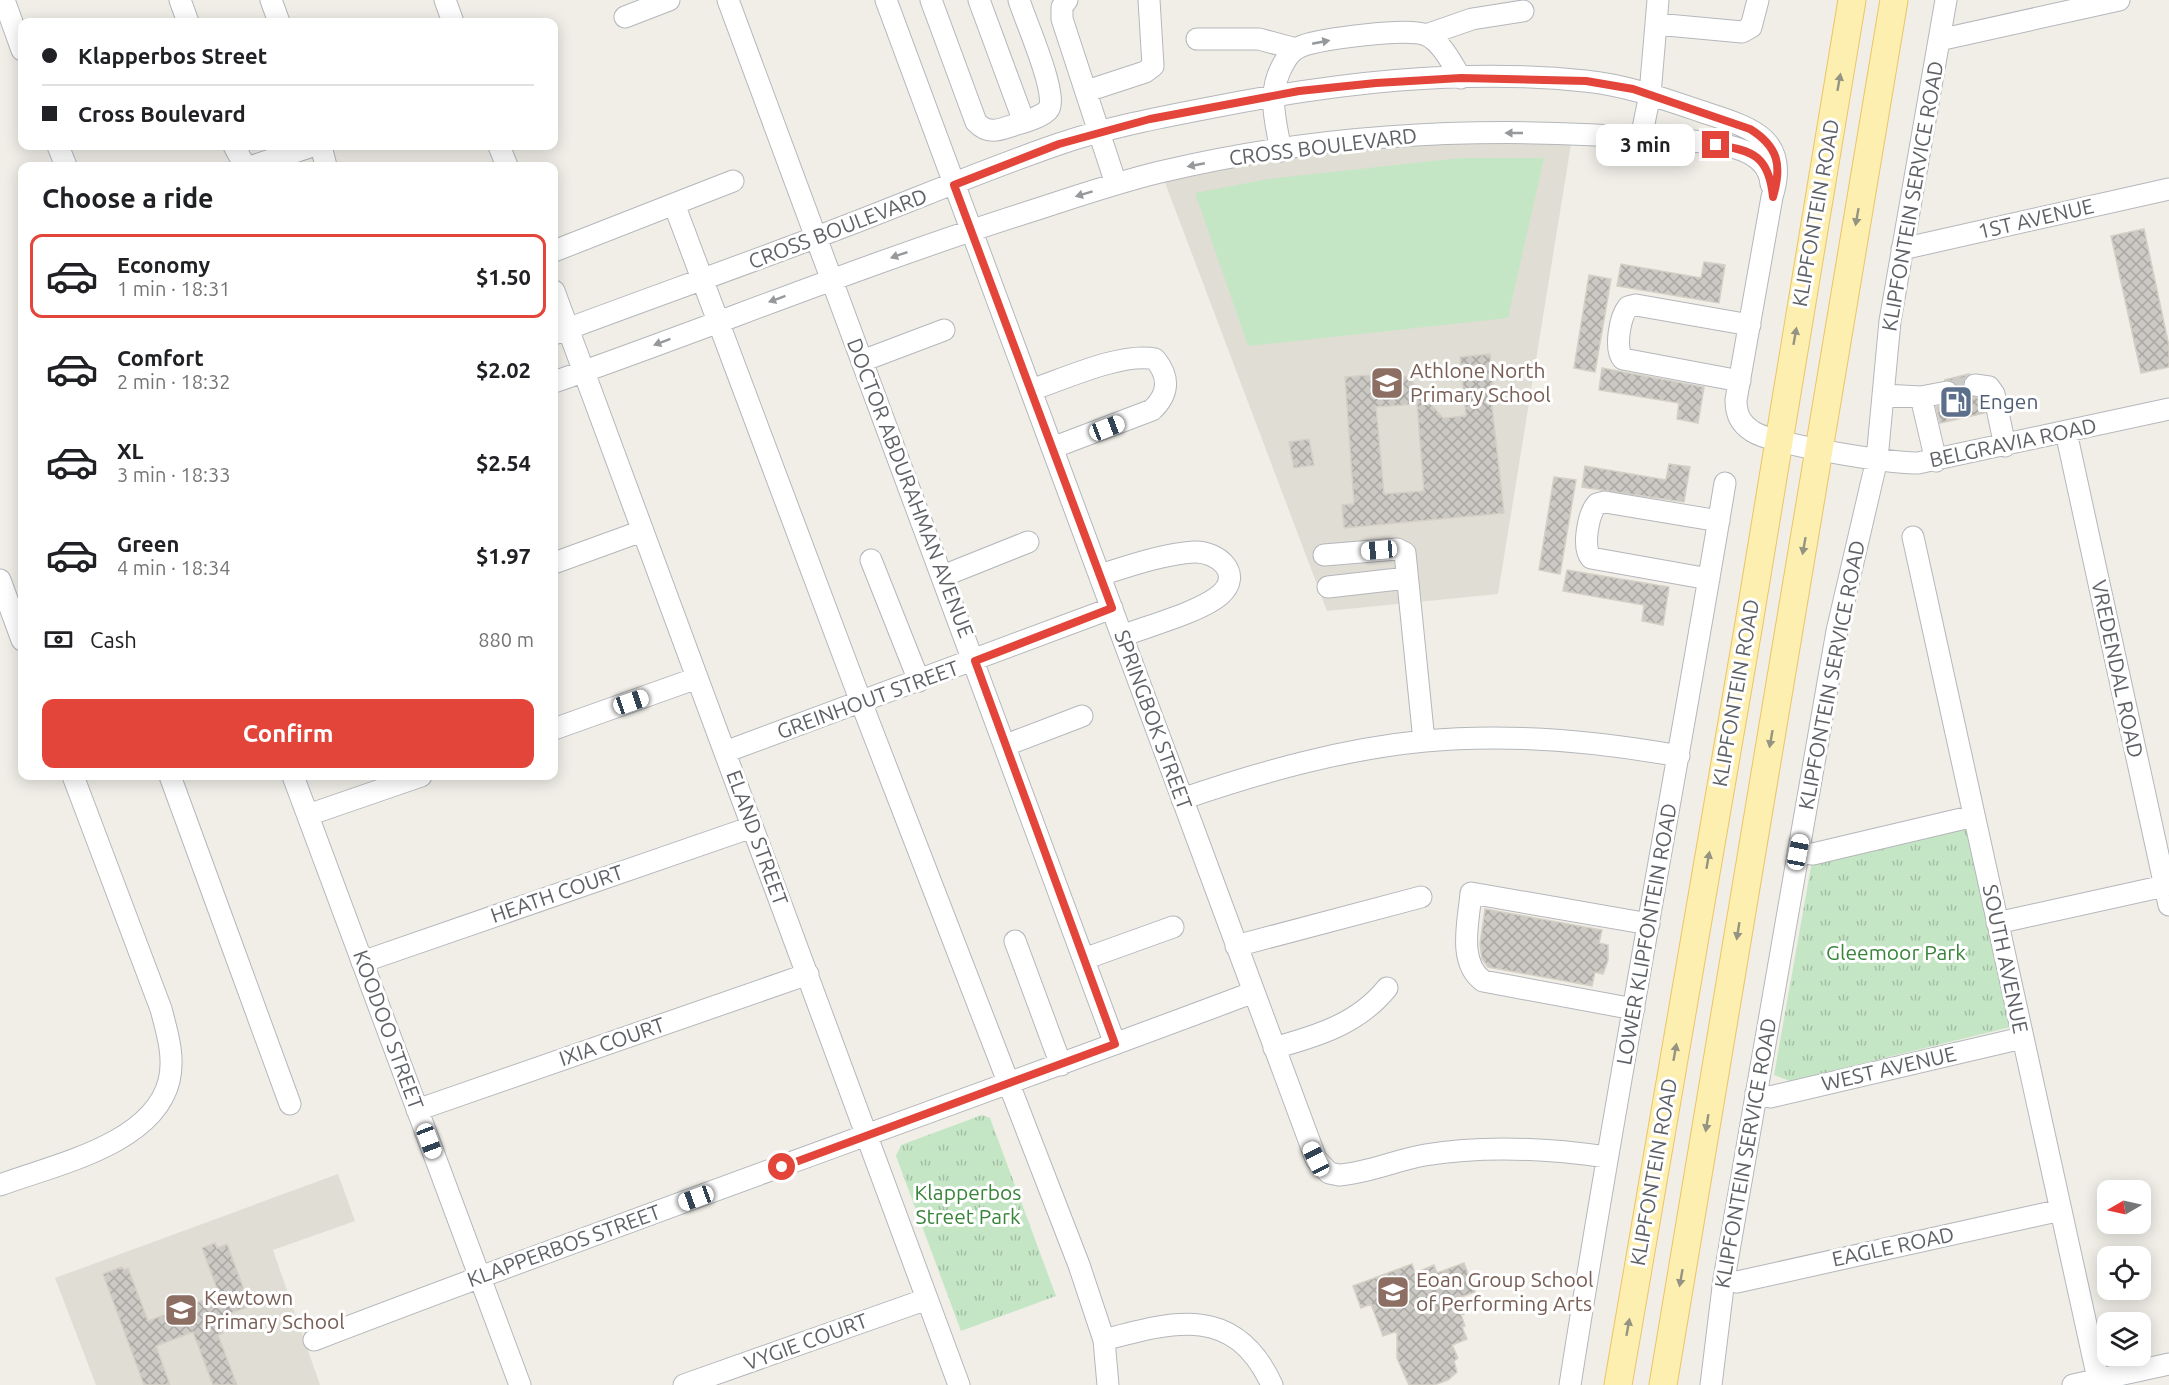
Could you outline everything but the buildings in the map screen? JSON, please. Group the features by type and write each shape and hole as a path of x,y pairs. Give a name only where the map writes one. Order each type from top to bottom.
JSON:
{"main road":[{"name":"KLIPFONTEIN ROAD","path":"1618,1385 1748,630 1852,0"},
{"name":"KLIPFONTEIN ROAD","path":"1663,1385 1894,0"}],"street":[{"path":"4,0 18,39"},
{"path":"180,0 187,18"},
{"path":"271,0 278,18"},
{"path":"445,0 452,18"},
{"path":"625,17 669,0"},
{"name":"DOCTOR ABDURAHMAN AVENUE","path":"728,0 975,661 1115,1044"},
{"name":"SPRINGBOK STREET","path":"886,0 1316,1159 1329,1173 1348,1174 1423,1155 1463,1150 1542,1149 1606,1157"},
{"path":"931,0 976,122 983,129 992,131 1024,122 1047,111 1052,97 1019,0"},
{"path":"979,0 1024,122"},
{"path":"1067,0 1062,7 1062,19 1116,184"},
{"path":"1087,91 1145,72 1153,66 1149,0"},
{"path":"1641,138 1650,94 1658,0"},
{"path":"1656,24 1742,32 1751,27 1758,0"},
{"name":"KLIPFONTEIN SERVICE ROAD","path":"1711,1385 1724,1279 1843,598 1877,459 1890,321 1946,0"},
{"path":"1939,39 2119,0"},
{"path":"1197,39 1259,39 1296,49 1327,40 1402,33 1426,35 1472,19 1523,11"},
{"path":"1426,35 1444,52 1461,78"},
{"path":"1281,151 1272,96 1284,63 1296,49"},
{"name":"CROSS BOULEVARD","path":"560,331 702,281 1059,144 1150,119 1272,96 1352,85 1461,78 1586,81 1650,94 1750,129 1762,136 1770,146 1778,166 1779,176 1773,197 1736,411 1740,420 1754,433 1820,448"},
{"name":"CROSS BOULEVARD","path":"558,381 971,230 1116,184 1161,172 1360,139 1414,134 1573,132 1699,143 1746,151 1760,159 1767,167 1773,197"},
{"path":"265,162 300,150"},
{"path":"558,249 733,181"},
{"name":"1ST AVENUE","path":"1902,249 2169,189"},
{"path":"674,204 861,702 1079,1265 1104,1340 1108,1385"},
{"path":"1740,381 1623,359 1618,348 1624,314 1628,307 1636,305 1750,325"},
{"path":"862,361 944,330"},
{"name":"ELAND STREET","path":"560,331 583,372 959,1385"},
{"path":"1031,390 1092,370 1144,357 1155,359 1165,376 1167,389 1162,400 1152,410 1052,448"},
{"path":"1975,385 1989,387 1994,394 2005,446"},
{"path":"1883,395 1921,398 1947,392"},
{"path":"1921,398 1936,461"},
{"name":"BELGRAVIA ROAD","path":"1820,448 1908,464 1936,461 2169,409"},
{"name":"VREDENDAL ROAD","path":"2066,432 2168,892"},
{"name":"LOWER KLIPFONTEIN ROAD","path":"1570,1385 1606,1157 1679,756 1725,483"},
{"path":"1709,579 1591,558 1586,547 1592,511 1597,504 1605,502 1719,521"},
{"path":"558,562 642,531"},
{"name":"SOUTH AVENUE","path":"1913,537 2098,1379"},
{"path":"943,576 1028,542"},
{"path":"1324,555 1401,549 1405,553 1424,741"},
{"path":"1100,575 1192,552 1210,553 1220,558 1226,567 1228,576 1221,594 1207,603 1122,636"},
{"path":"871,560 919,681"},
{"path":"1328,587 1407,578"},
{"path":"0,580 18,629"},
{"name":"GREINHOUT STREET","path":"725,752 975,661 1112,608"},
{"path":"558,728 698,678"},
{"path":"1006,745 1082,716"},
{"path":"1182,799 1285,766 1424,741 1466,738 1561,740 1621,746 1679,756"},
{"path":"0,1185 101,1148 132,1132 155,1110 169,1082 170,1047 161,1009 75,780"},
{"path":"171,780 290,1104"},
{"name":"KOODOO STREET","path":"295,780 520,1385"},
{"path":"308,815 410,780"},
{"path":"1798,852 1813,854 1974,816"},
{"name":"HEATH COURT","path":"362,962 752,827"},
{"path":"1997,923 2168,892"},
{"path":"1634,1009 1483,981 1471,967 1467,951 1471,893 1649,924"},
{"path":"1236,946 1421,897"},
{"path":"1084,959 1173,927"},
{"path":"1015,941 1062,1065"},
{"name":"IXIA COURT","path":"417,1110 808,974"},
{"path":"1274,1048 1336,1028 1370,1007 1387,988"},
{"name":"KLAPPERBOS STREET","path":"314,1340 479,1277 1008,1085 1254,992"},
{"name":"WEST AVENUE","path":"1756,1094 1770,1096 2022,1038"},
{"name":"EAGLE ROAD","path":"1724,1279 1737,1282 2061,1210"},
{"name":"VYGIE COURT","path":"684,1385 927,1299"},
{"path":"1104,1340 1160,1325 1206,1324 1227,1332 1245,1344 1263,1366 1272,1385"},
{"path":"2073,1385 2169,1364"}],"shaded area":[{"name":"Athlone North Primary School","path":"1573,132 1498,594 1327,611 1161,172 1230,158"},
{"name":"Kewtown Primary School","path":"338,1174 355,1221 273,1250 320,1385 96,1385 55,1278"}],"green space":[{"path":"1460,158 1544,158 1508,318 1248,346 1195,193 1268,179"},
{"name":"Gleemoor Park","path":"1969,823 2011,1027 1790,1081 1774,1075 1812,861"},
{"name":"Klapperbos Street Park","path":"982,1115 990,1118 1056,1296 961,1331 896,1156 901,1145"}],"tunnel":[{"path":"1947,392 1975,385"}],"place":[{"name":"Athlone North Primary School","path":"1387,383"},
{"name":"Engen","path":"1956,402"},
{"name":"Eoan Group School of Performing Arts","path":"1393,1292"},
{"name":"Kewtown Primary School","path":"181,1310"}],"route":[{"path":"782,1167 1115,1044 975,661 1112,608 954,185 1059,144 1150,119 1299,91 1461,78 1518,77 1586,81 1633,89 1750,129 1762,136 1776,157 1779,176 1773,197 1771,177 1767,167 1760,159 1746,151 1716,145"}]}
